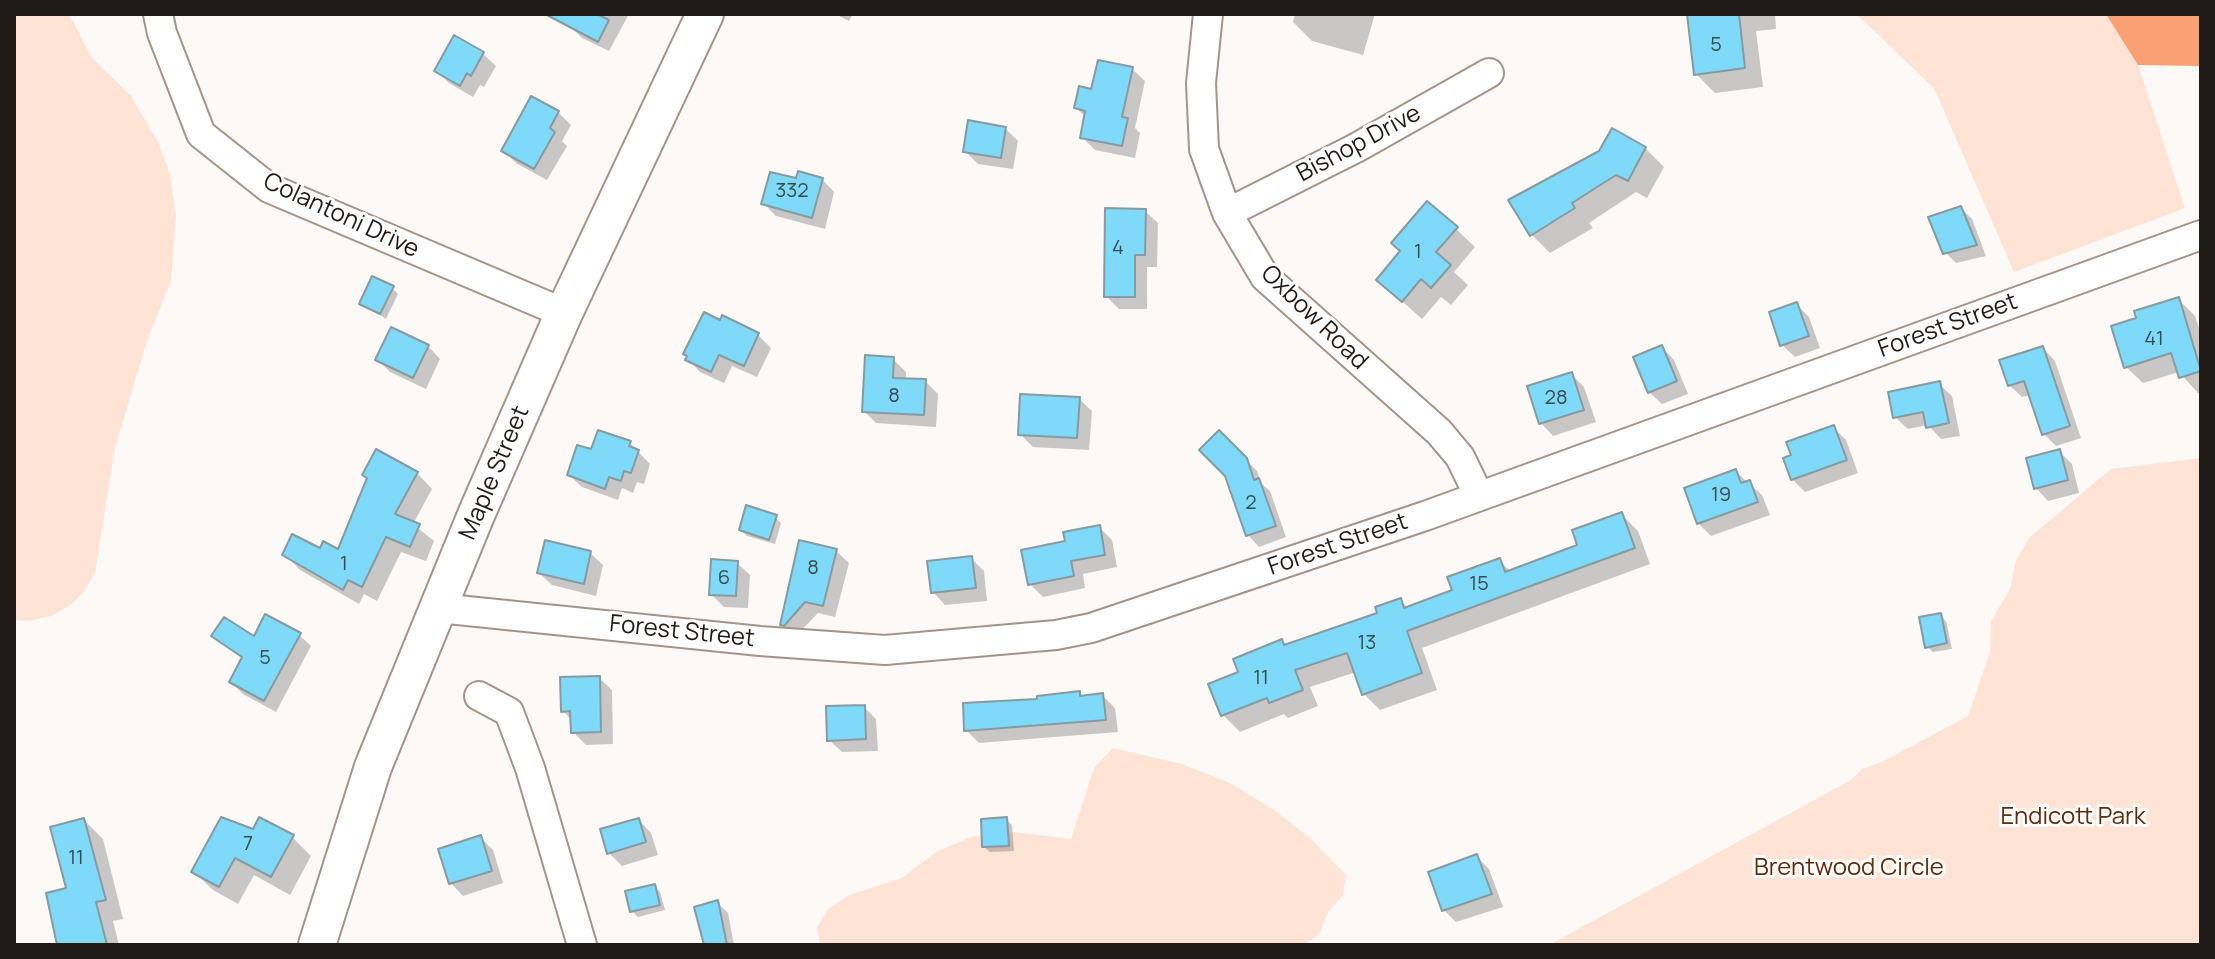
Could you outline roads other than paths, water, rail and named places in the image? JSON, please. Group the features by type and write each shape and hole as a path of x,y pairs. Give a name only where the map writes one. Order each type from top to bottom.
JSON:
{"main road":[{"name":"Maple Street","path":"317,945 373,767 438,608 564,313 705,14"}],"street":[{"name":"Colantoni Drive","path":"158,14 162,33 201,134 269,188 564,313"},
{"name":"Oxbow Road","path":"1208,14 1201,83 1204,149 1227,213 1265,277 1439,432 1460,457 1479,496"},
{"name":"Bishop Drive","path":"1227,213 1356,148 1489,73"},
{"name":"Forest Street","path":"438,608 760,641 885,650 1056,635 1091,628 1479,496 2201,235"},
{"path":"479,696 509,712 530,768 582,945"}],"park label":[{"name":"Endicott Park","path":"2073,817"},
{"name":"Brentwood Circle","path":"1849,868"}]}
